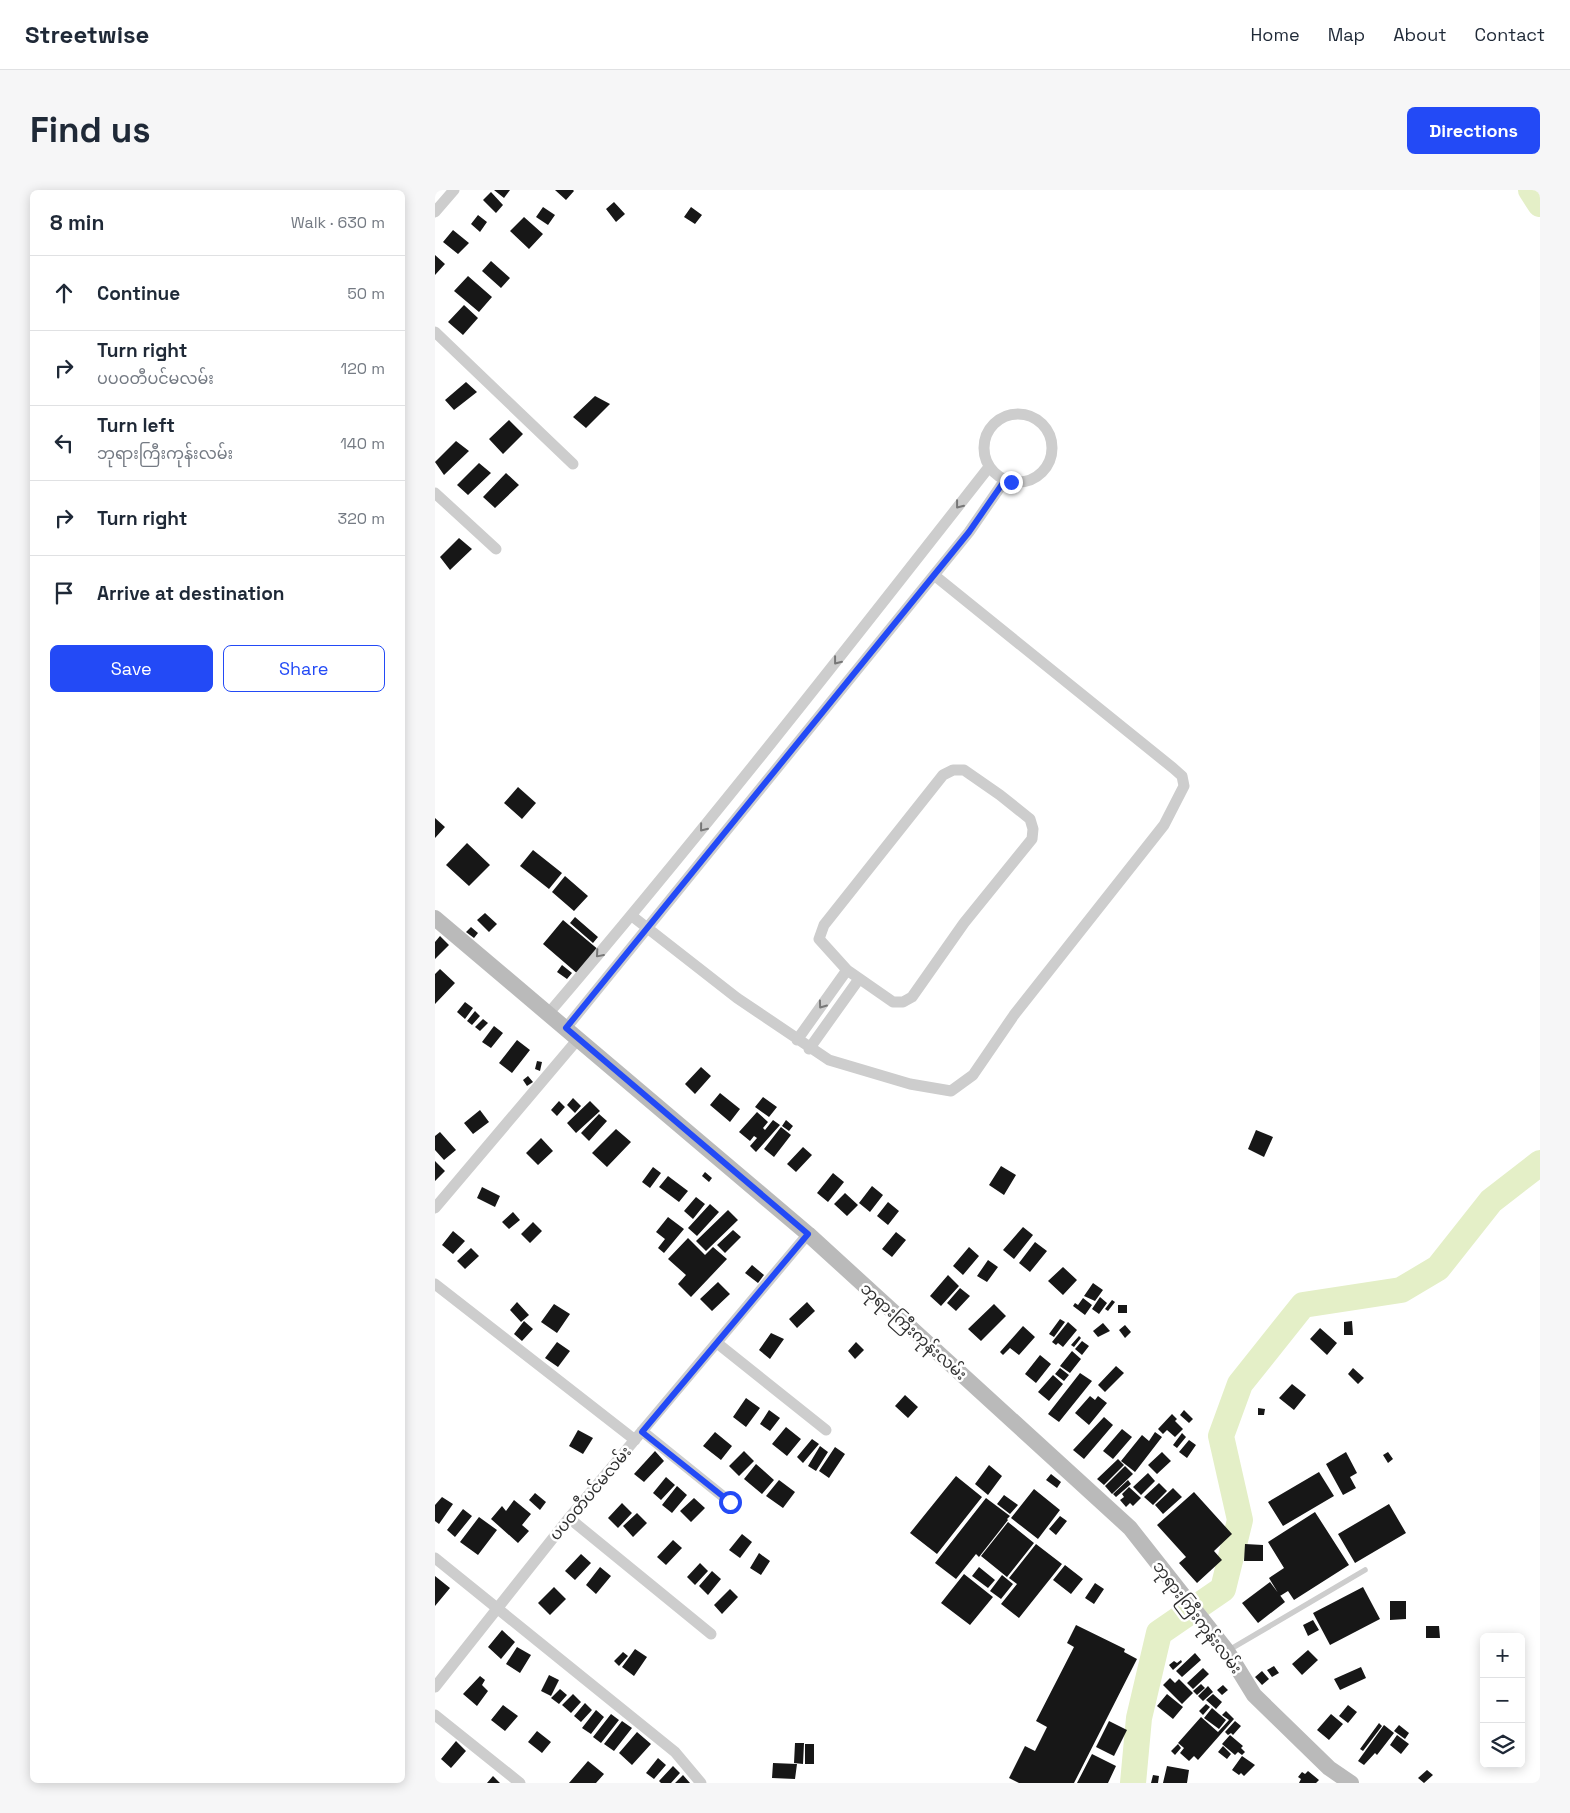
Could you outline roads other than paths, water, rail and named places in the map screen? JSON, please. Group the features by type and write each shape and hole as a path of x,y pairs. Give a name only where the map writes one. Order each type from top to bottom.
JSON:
{"street":[{"path":"435,212 454,190"},
{"path":"435,332 573,464"},
{"path":"1013,413 1026,414 1037,419 1046,427 1051,438 1052,451 1049,462 1042,472 1032,479 1021,482 1005,480 989,467 984,456 983,445 986,434 993,424 1002,417 1013,413"},
{"path":"548,1014 632,916 725,801 989,467"},
{"path":"435,1208 572,1033 646,929 969,532 1005,480"},
{"path":"435,493 496,549"},
{"path":"632,916 646,929 737,998 809,1049 829,1060 910,1084 951,1091 973,1075 1014,1015 1164,825 1184,786 1182,776 1173,768 934,575"},
{"path":"852,642 868,656"},
{"path":"953,770 964,770 1030,819 1033,829 1032,839 964,923 912,997 903,1002 893,1002 859,979 847,970 819,939 824,925 943,775 953,770"},
{"path":"725,801 739,814"},
{"name":"ဘုရားကြီးကုန်းလမ်း","path":"435,918 808,1234 1130,1528 1227,1651 1254,1695 1329,1768 1351,1783"},
{"path":"797,1040 847,970"},
{"path":"809,1049 859,979"},
{"name":"ပပဝတီပင်မလမ်း","path":"435,1687 569,1518 808,1234"},
{"path":"435,1284 730,1502"},
{"path":"717,1343 826,1430"},
{"path":"569,1518 711,1634"},
{"path":"435,1558 496,1610 675,1752 701,1783"},
{"path":"435,1715 520,1783"}],"lane":[{"path":"1227,1651 1365,1570"}],"waterway":[{"path":"1531,190 1540,204"},
{"path":"1133,1783 1139,1718 1159,1633 1223,1589 1240,1520 1221,1436 1240,1384 1303,1305 1401,1290 1438,1268 1491,1201 1540,1163"}]}
